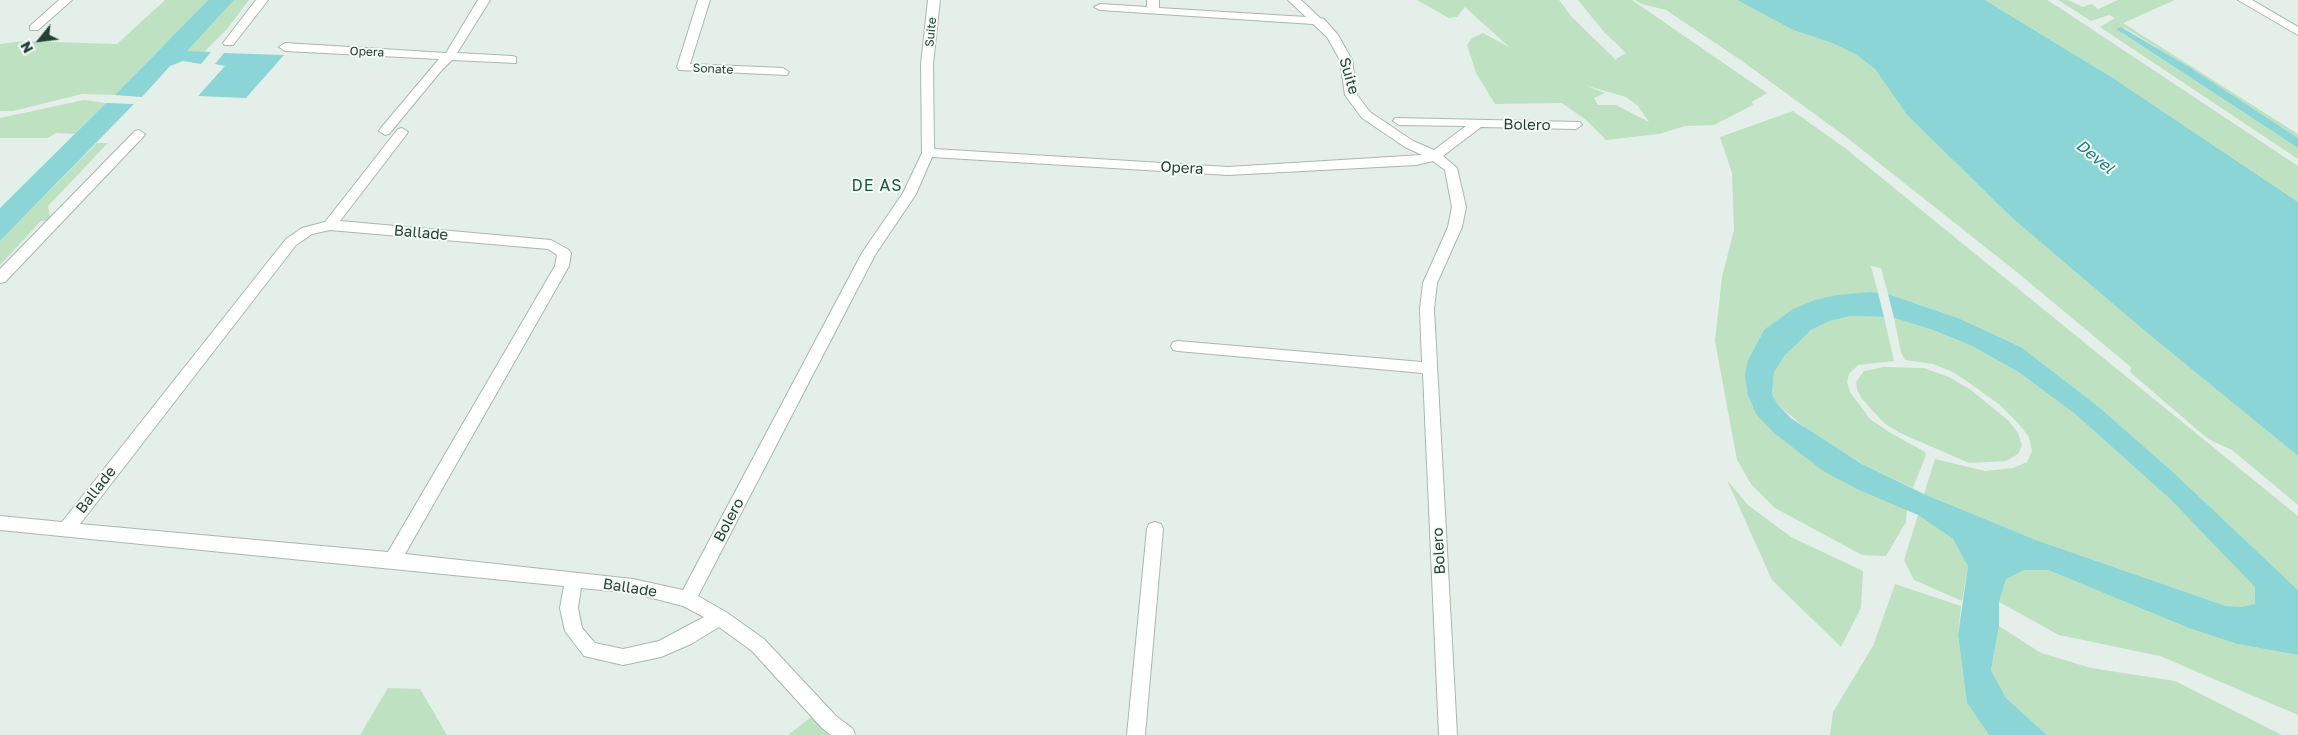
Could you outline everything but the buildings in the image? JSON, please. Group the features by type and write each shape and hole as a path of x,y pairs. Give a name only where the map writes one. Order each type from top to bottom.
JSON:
{"street":[{"path":"34,28 66,0"},
{"path":"229,42 262,0"},
{"path":"385,131 449,56 484,0"},
{"name":"Sonate","path":"704,0 683,67 783,72"},
{"name":"Suite","path":"928,152 927,64 934,0"},
{"name":"Suite","path":"1294,0 1320,21 1332,35 1346,60 1351,95 1366,115 1409,144 1435,156"},
{"path":"2244,0 2298,32"},
{"path":"1100,7 1153,6 1320,21"},
{"name":"Opera","path":"285,47 512,60"},
{"name":"Bolero","path":"1399,121 1576,125"},
{"path":"1435,156 1477,124"},
{"path":"330,225 402,132"},
{"path":"0,278 139,134"},
{"name":"Opera","path":"928,152 1228,171 1416,161 1435,156"},
{"name":"Bolero","path":"687,599 869,253 909,194 928,152"},
{"name":"Bolero","path":"1435,156 1451,168 1456,184 1458,207 1455,227 1430,283 1428,310 1448,735"},
{"name":"Ballade","path":"66,529 290,242 307,231 330,225 551,245 564,252 562,266 393,560"},
{"path":"1178,346 1430,368"},
{"name":"Ballade","path":"0,523 393,560 633,586 687,599"},
{"path":"1136,735 1156,529"},
{"path":"573,580 569,608 574,631 590,650 623,657 661,649 685,638 720,617"},
{"path":"687,599 720,617 758,645 829,722 846,735"}],"green space":[{"path":"165,0 208,0 115,95 82,94 13,111 0,111 0,44 24,41 117,44"},
{"path":"234,0 249,0 227,29 204,52 186,51"},
{"path":"1417,0 1559,0 1571,16 1617,61 1616,59 1626,53 1604,32 1578,0 1632,0 1767,93 1752,102 1753,105 1714,125 1685,126 1659,134 1606,140 1586,120 1562,103 1495,104 1476,73 1467,45 1472,38 1483,33 1509,47 1465,7 1457,17 1449,18","holes":["1584,85 1626,97 1638,106 1649,122 1616,105 1598,105 1594,98 1605,93"]},
{"path":"1635,0 1737,0 1793,30 1832,43 1855,54 1875,69 1907,115 2011,217 2146,332 2298,456 2298,505 2232,450 2208,439 2130,372 2131,367 2013,269 1846,137 1742,61 1666,10 1642,4"},
{"path":"1985,0 2047,0 2063,10 2298,166 2298,202 2113,78"},
{"path":"2058,0 2068,0 2083,7 2092,4 2098,9 2118,0 2175,0 2123,23 2298,134 2298,138 2135,34 2125,28 2118,28 2123,34 2298,148 2298,159 2100,27 2115,18 2109,15 2091,21"},
{"path":"84,100 106,103 74,134 56,133 48,138 0,138 0,118"},
{"path":"1793,111 1845,148 2298,516 2298,590 2173,472 2099,407 2021,347 1958,318 1888,294 1881,268 1871,266 1878,293 1871,292 1764,330 1748,360 1775,434 1823,471 1907,510 1906,522 1886,556 1862,555 1775,508 1751,484 1737,460 1715,341 1722,277 1734,230 1732,173 1720,137"},
{"path":"97,143 108,143 48,206 51,221 41,221 0,265 0,241"},
{"path":"1850,316 1884,317 1894,361 1858,365 1849,374 1847,382 1850,392 1870,419 1925,452 1926,455 1913,488 1860,463 1814,435 1778,405 1772,394 1774,373 1784,356 1799,340 1811,330 1830,321"},
{"path":"1894,318 1933,330 1972,346 2020,373 2075,414 2170,499 2256,587 2255,604 2242,608 2226,606 2036,540 1924,494 1935,459 1985,471 2013,468 2027,462 2032,451 2029,437 2018,423 2000,405 1975,387 1953,372 1933,364 1905,360 1901,352"},
{"path":"1884,367 1924,368 1949,377 1971,390 2009,421 2018,433 2022,445 2018,454 2006,461 1969,463 1900,433 1884,423 1862,399 1857,390 1856,382 1864,371"},
{"path":"1727,480 1748,505 1791,537 1863,571 1861,608 1841,647 1772,580"},
{"path":"1918,515 1953,539 1962,553 1968,566 1962,601 1914,580 1904,560"},
{"path":"2024,570 2048,570 2191,629 2237,644 2298,655 2298,715 2160,656 2059,635 1999,602 2006,578"},
{"path":"1895,584 1961,606 1958,635 1967,703 1989,735 1830,735 1833,712 1873,646"},
{"path":"1999,626 2041,653 2091,668 2175,681 2282,735 2047,735 2006,698 1991,670"},
{"path":"388,688 420,689 447,735 360,735"},
{"path":"816,713 836,735 788,735"}],"water":[{"path":"208,0 234,0 187,51 211,52 201,64 183,61 170,66 142,97 115,95"},
{"name":"Devel","path":"1737,0 1985,0 2113,78 2298,202 2298,456 2146,332 2011,217 1907,115 1875,69 1855,54 1832,43 1793,30"},
{"path":"2121,27 2189,67 2298,138 2298,148 2116,29"},
{"path":"224,53 284,55 246,98 198,96 225,66 215,64"},
{"path":"106,103 134,104 0,241 0,208"},
{"path":"1878,293 1884,317 1850,316 1830,321 1811,330 1784,356 1774,373 1772,394 1778,405 1792,419 1860,463 1924,494 2036,540 2226,606 2242,607 2255,604 2255,587 2170,499 2075,414 2020,373 1972,346 1933,330 1894,318 1888,294 1958,318 2021,347 2099,407 2173,472 2298,590 2298,655 2237,644 2191,629 2048,570 2024,570 2006,579 1999,602 1999,626 1991,670 2006,698 2047,735 1989,735 1967,703 1958,635 1968,566 1953,539 1918,515 1857,489 1823,471 1775,434 1756,414 1748,395 1745,375 1748,360 1764,330 1793,309 1815,300 1837,295"}],"district":[{"name":"DE AS","path":"877,186"}]}
